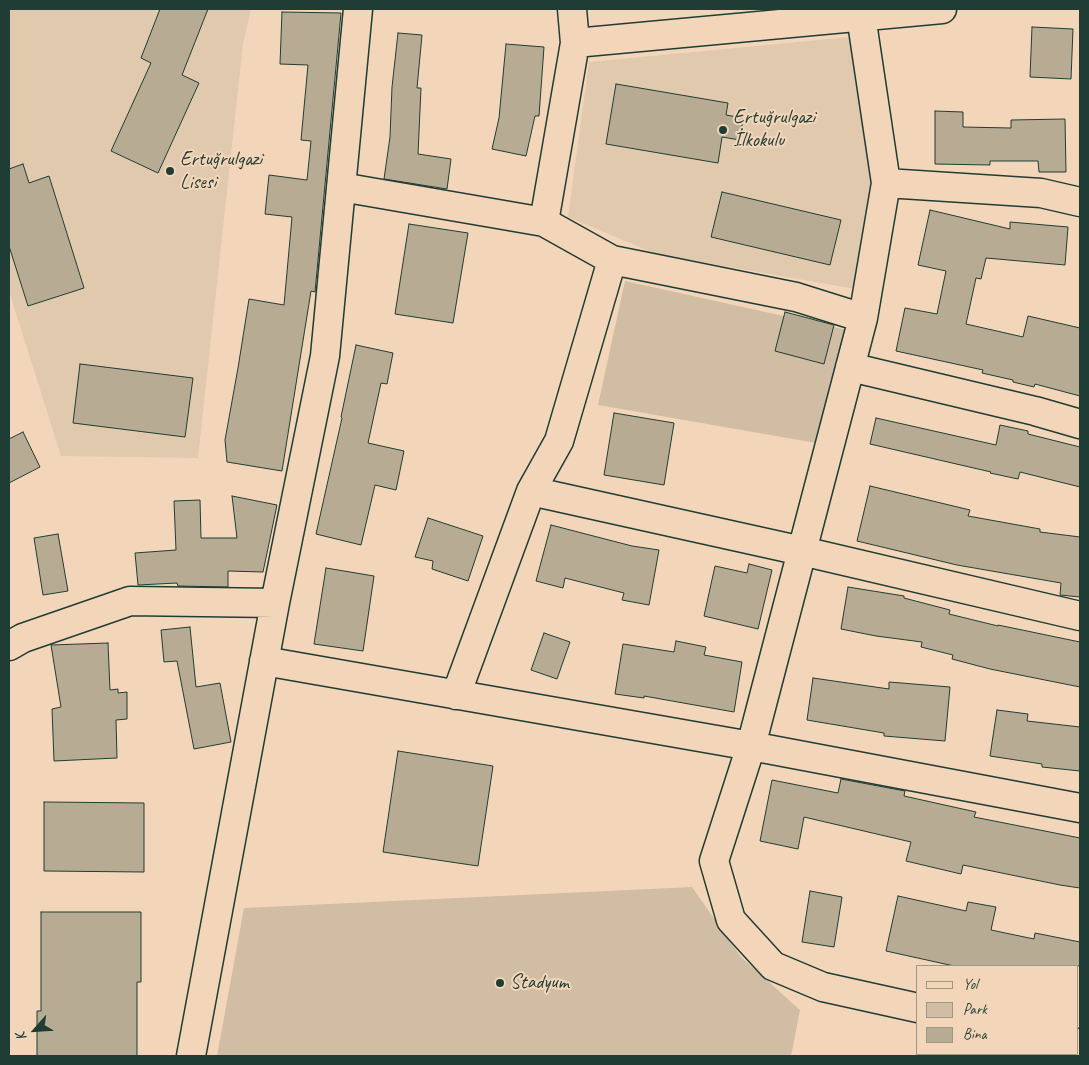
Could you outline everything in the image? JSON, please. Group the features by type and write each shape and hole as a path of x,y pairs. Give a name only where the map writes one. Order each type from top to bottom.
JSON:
{"street":[{"path":"191,1056 275,603 325,356 358,9"},
{"path":"544,222 575,43 572,9"},
{"path":"575,43 861,12 942,9"},
{"path":"861,12 886,183 863,318 751,746 714,861 731,920 773,966 823,987 916,1008"},
{"path":"886,183 1041,193 1080,202"},
{"path":"341,188 544,222 612,260 796,297 863,318"},
{"path":"456,695 531,491 559,441 612,260"},
{"path":"850,367 1035,411 1080,424"},
{"path":"531,491 802,551 1080,616"},
{"path":"9,646 23,638 130,601 275,603"},
{"path":"264,661 751,746 1080,808"}],"shaded area":[{"name":"Ertuğrulgazi Lisesi","path":"13,9 251,9 243,44 198,458 61,456 9,291 9,11"},
{"name":"Ertuğrulgazi İlkokulu","path":"850,37 877,198 855,289 656,254 568,217 589,62"}],"green space":[{"path":"625,281 847,330 816,443 598,405"},
{"name":"Stadyum","path":"692,887 741,957 800,1010 791,1056 217,1056 244,908"}],"building":[{"path":"160,9 208,9 182,75 199,83 158,173 111,151 151,63 141,58"},
{"path":"282,12 341,13 315,292 311,291 282,471 227,462 225,440 249,299 284,305 292,217 265,214 269,175 307,180 311,141 301,140 308,65 280,64"},
{"path":"1032,27 1073,29 1071,79 1030,77"},
{"path":"398,33 422,35 417,88 421,88 418,154 451,159 447,189 384,179 390,137 392,87"},
{"path":"506,44 544,47 539,116 535,116 526,156 492,149 499,118"},
{"path":"616,84 728,103 726,115 743,118 740,140 722,137 718,163 606,144"},
{"path":"935,111 963,112 963,127 1011,128 1011,120 1065,119 1066,172 1039,172 1038,161 990,161 990,165 935,164"},
{"path":"23,164 29,183 49,176 84,288 28,306 9,246 9,169"},
{"path":"722,192 841,220 830,265 711,237"},
{"path":"930,210 1010,229 1010,222 1068,227 1065,265 986,258 981,279 976,278 966,324 1023,337 1028,316 1080,328 1080,396 1035,384 1034,387 1013,382 1013,380 982,373 983,370 896,351 905,308 937,314 946,271 918,265"},
{"path":"409,224 468,233 453,323 395,314"},
{"path":"785,312 834,325 824,364 775,351"},
{"path":"356,345 393,353 387,384 381,383 368,443 404,451 396,490 375,485 361,545 316,534"},
{"path":"80,364 193,378 185,437 73,423"},
{"path":"614,413 674,423 664,485 604,475"},
{"path":"876,418 996,445 1000,425 1028,431 1028,434 1080,447 1080,487 1020,472 1018,479 870,444"},
{"path":"23,432 40,467 9,483 9,439"},
{"path":"870,486 970,510 968,516 1040,529 1040,532 1080,537 1080,597 1060,595 1061,583 957,565 857,541"},
{"path":"232,496 277,505 263,572 228,571 228,587 178,586 177,583 138,585 135,553 176,550 174,501 200,500 201,538 237,538"},
{"path":"428,518 483,536 468,581 432,569 433,561 415,557"},
{"path":"551,525 632,546 659,550 649,605 622,600 624,593 565,578 563,588 536,581"},
{"path":"58,534 68,591 43,595 34,538"},
{"path":"749,564 772,570 758,629 704,616 715,566 747,573"},
{"path":"326,568 374,576 363,651 314,644"},
{"path":"848,587 904,596 904,598 950,610 949,614 1080,642 1080,687 990,669 952,659 953,655 921,647 922,642 841,629"},
{"path":"190,627 196,687 220,683 231,742 194,749 177,661 164,662 161,630"},
{"path":"544,633 570,642 557,679 531,670"},
{"path":"676,641 706,647 704,655 742,662 734,712 644,696 644,698 615,694 623,644 674,652"},
{"path":"108,643 110,690 118,689 118,693 127,692 127,719 116,720 117,758 54,761 52,709 61,707 51,645"},
{"path":"813,678 889,689 889,682 950,687 945,741 884,736 884,733 807,720"},
{"path":"997,710 1028,714 1027,721 1080,727 1080,771 1042,767 1042,764 990,756"},
{"path":"398,751 493,766 478,866 383,852"},
{"path":"841,779 905,791 904,796 976,812 974,817 1080,838 1080,888 963,865 961,874 906,861 911,842 804,817 798,849 760,841 772,780 838,793"},
{"path":"44,802 144,803 144,872 44,871"},
{"path":"810,891 842,897 834,947 802,942"},
{"path":"898,896 966,911 968,902 996,907 991,930 1034,939 1035,933 1080,942 1080,966 949,965 886,951"},
{"path":"41,912 141,912 141,982 137,982 137,1056 37,1056 37,1011 41,1011"}],"place":[{"name":"Ertuğrulgazi İlkokulu","path":"723,130"},
{"name":"Ertuğrulgazi Lisesi","path":"170,171"},
{"name":"Stadyum","path":"500,983"}]}
